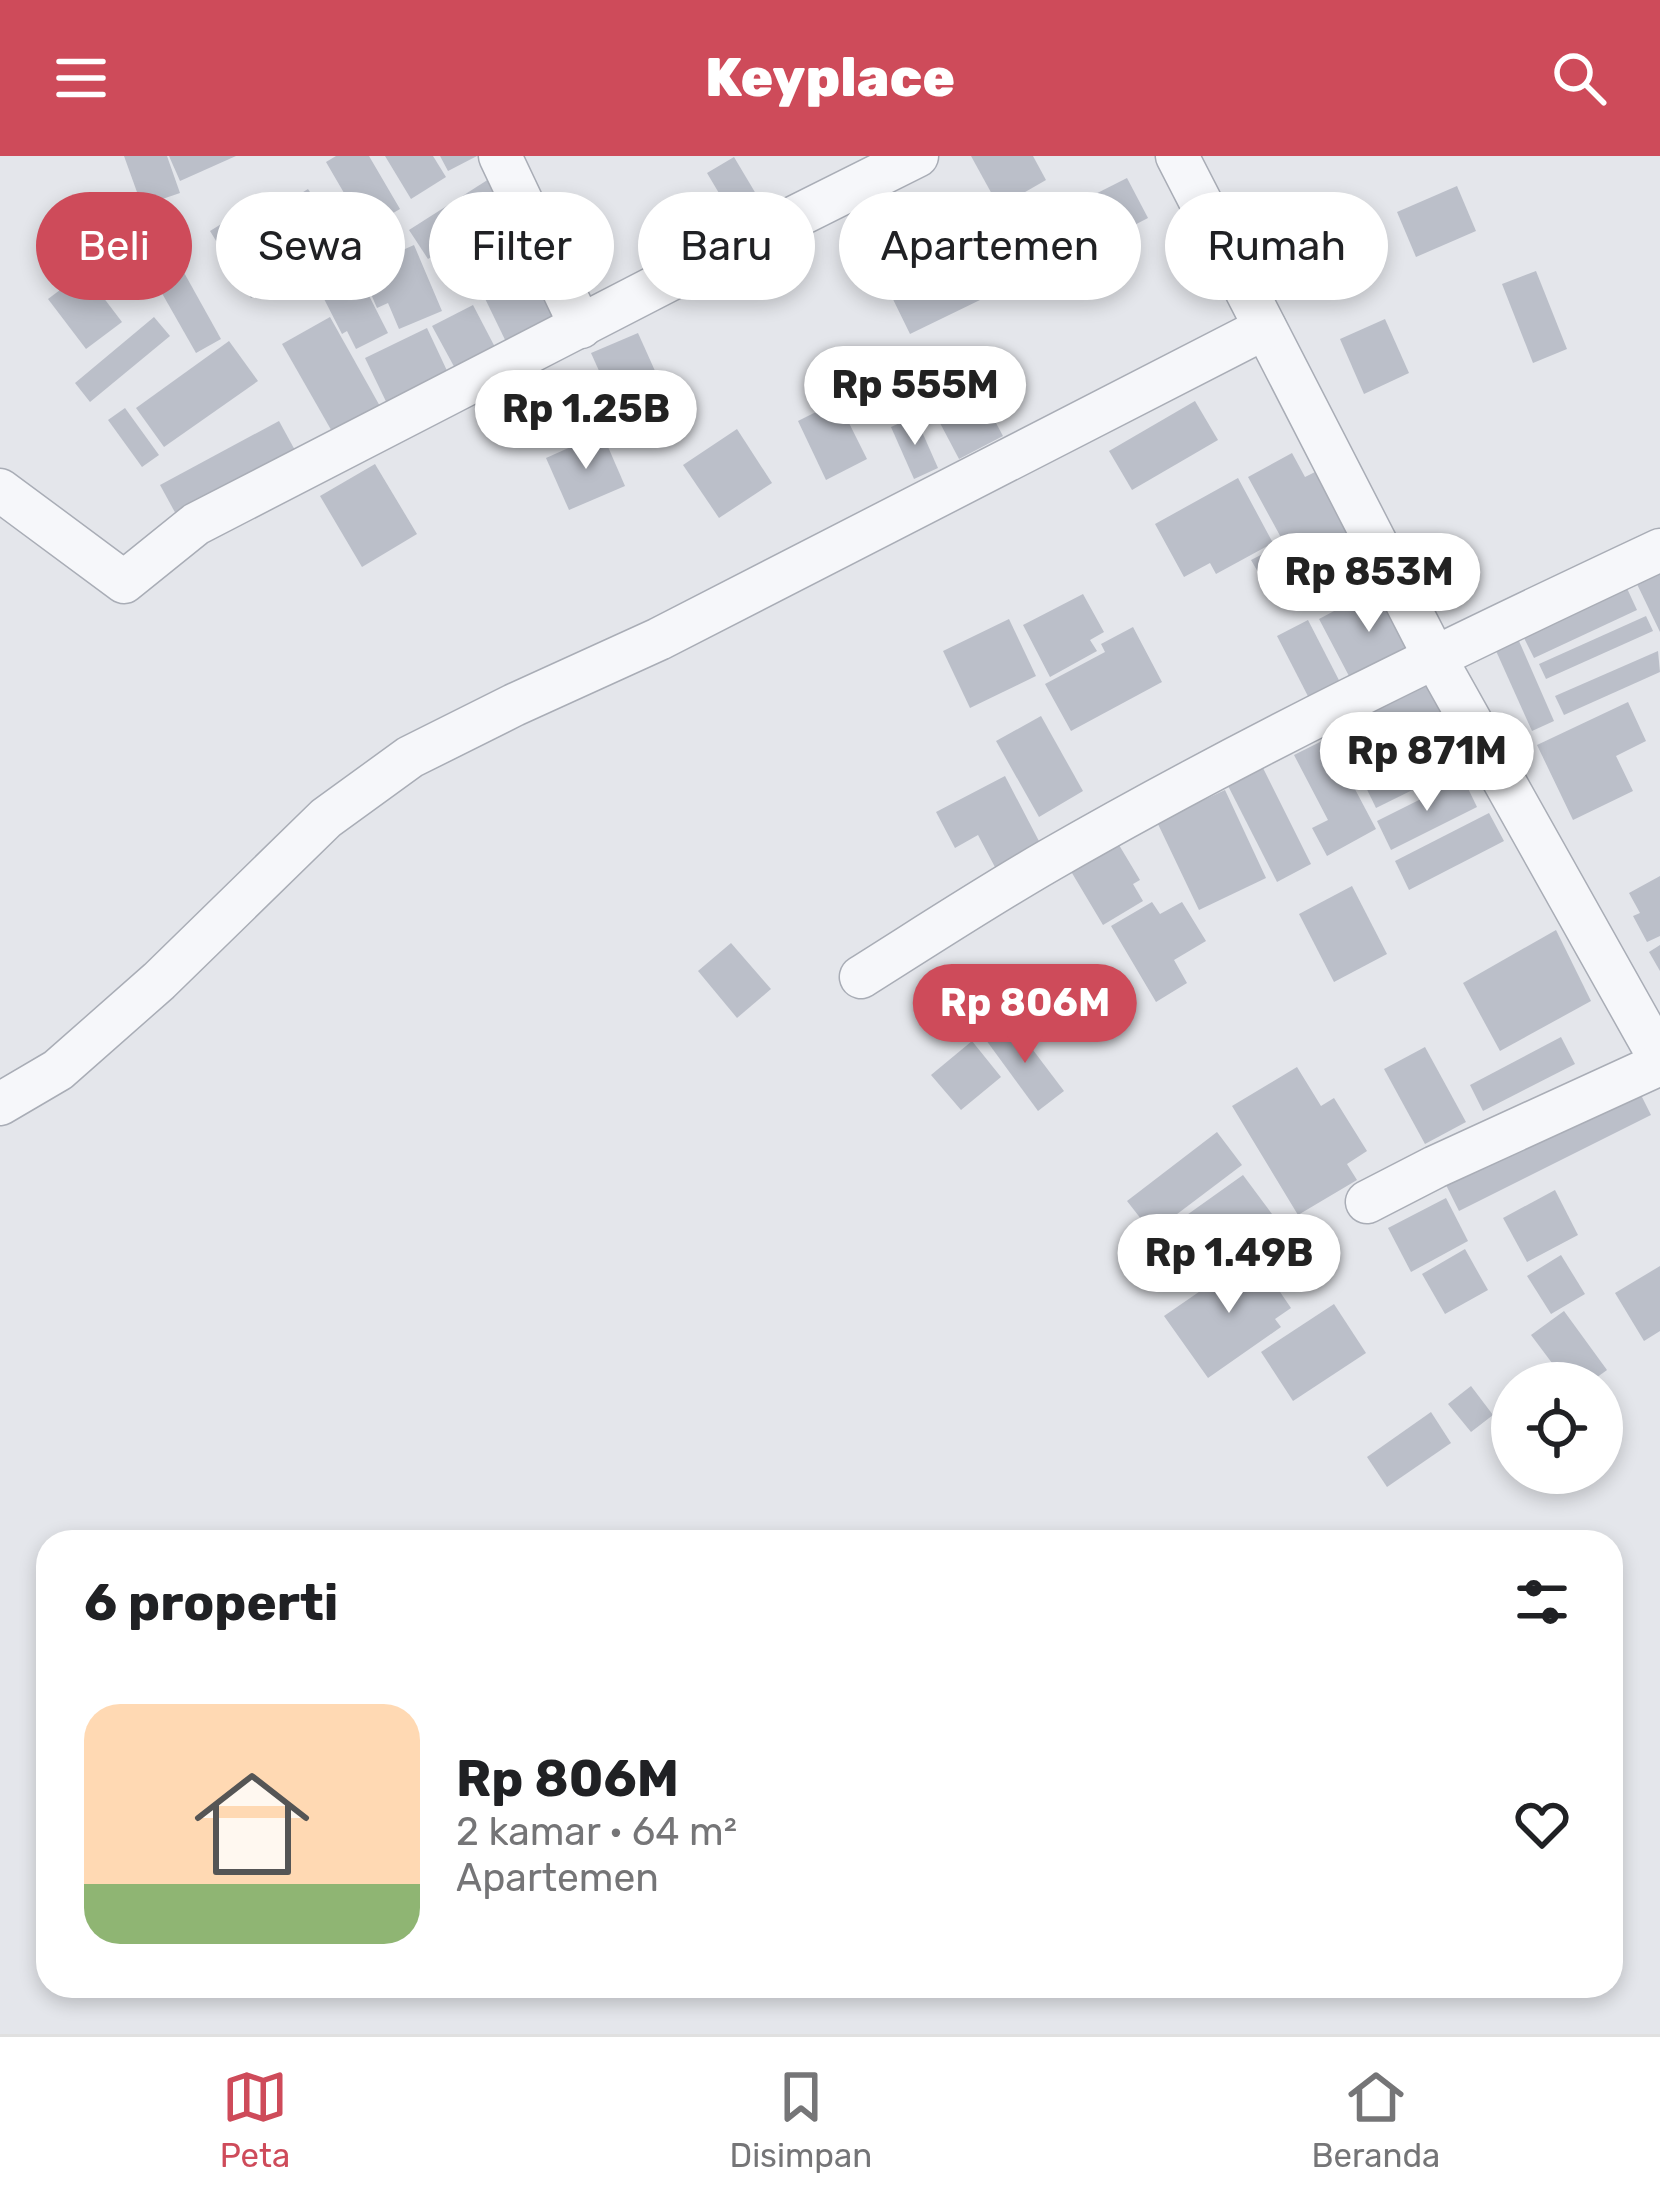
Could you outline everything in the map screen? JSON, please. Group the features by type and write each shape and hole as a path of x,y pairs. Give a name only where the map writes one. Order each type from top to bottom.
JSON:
{"street":[{"path":"500,156 581,327"},
{"path":"0,490 124,582 196,524 916,156"},
{"path":"1177,156 1434,656 1660,1062 1367,1202"},
{"path":"0,1103 58,1070 159,981 326,818 410,757 659,639 1265,328"},
{"path":"861,977 1052,859 1434,656 1660,550"}],"building":[{"path":"124,156 167,156 180,192 137,192"},
{"path":"169,156 236,156 180,181"},
{"path":"336,156 369,156 390,192 343,192 326,162"},
{"path":"385,156 433,156 446,177 411,199"},
{"path":"440,156 477,156 448,171"},
{"path":"971,156 1033,156 1046,180 1025,192 991,192"},
{"path":"734,157 755,192 718,192 707,173"},
{"path":"1127,178 1134,192 1099,192"},
{"path":"489,179 497,192 469,192"},
{"path":"1457,186 1476,231 1416,257 1397,212"},
{"path":"429,217 429,258 428,259 409,230"},
{"path":"414,245 429,280 429,300 437,300 442,311 399,329 388,303 377,308 374,300 405,300 405,249"},
{"path":"1536,271 1567,349 1533,363 1502,284"},
{"path":"192,287 221,339 196,353 166,300 192,300"},
{"path":"49,300 105,300 122,322 86,349"},
{"path":"325,300 371,300 388,333 356,349 347,331 342,334"},
{"path":"486,300 546,300 558,324 509,348"},
{"path":"893,300 980,300 910,334"},
{"path":"473,305 497,351 457,372 432,326"},
{"path":"154,317 170,336 90,402 75,383"},
{"path":"330,317 381,408 334,435 282,344"},
{"path":"1385,319 1409,373 1364,394 1340,339"},
{"path":"427,328 449,375 393,416 365,358"},
{"path":"638,333 673,411 626,431 591,353"},
{"path":"229,341 258,381 164,447 136,408"},
{"path":"974,382 1003,436 959,459 931,406"},
{"path":"838,401 867,459 826,480 798,421"},
{"path":"1195,401 1218,440 1132,490 1109,451"},
{"path":"125,408 159,455 142,467 108,420"},
{"path":"915,416 938,468 914,479 891,427"},
{"path":"279,421 302,463 183,527 160,485"},
{"path":"737,429 772,483 719,518 683,465"},
{"path":"602,433 625,486 569,510 546,458"},
{"path":"1292,453 1305,477 1319,470 1370,548 1330,571 1322,556 1266,586 1251,560 1284,543 1248,477"},
{"path":"375,464 417,534 362,567 320,496"},
{"path":"1238,478 1273,543 1216,574 1210,563 1184,577 1155,524"},
{"path":"1660,570 1660,632 1636,582"},
{"path":"1625,584 1637,610 1534,658 1522,634"},
{"path":"1383,585 1419,654 1370,680 1364,668 1349,676 1319,619"},
{"path":"1083,594 1104,632 1090,640 1097,651 1050,677 1023,625"},
{"path":"1646,616 1653,631 1546,679 1539,664"},
{"path":"1009,619 1036,676 970,708 943,651"},
{"path":"1308,620 1343,688 1312,704 1277,636"},
{"path":"1133,627 1162,682 1071,731 1045,684 1105,652 1101,644"},
{"path":"1515,632 1554,721 1532,731 1492,642"},
{"path":"1658,651 1660,672 1564,715 1555,696"},
{"path":"1434,679 1454,717 1358,765 1339,726"},
{"path":"1628,702 1646,741 1616,756 1633,791 1573,820 1537,745"},
{"path":"1041,716 1083,791 1039,817 996,741"},
{"path":"1440,730 1459,767 1376,808 1358,771"},
{"path":"1328,738 1376,829 1327,856 1312,828 1328,820 1294,755"},
{"path":"1259,760 1311,864 1277,882 1224,778"},
{"path":"1005,776 1041,845 996,869 978,835 955,848 936,812"},
{"path":"1463,778 1477,807 1391,850 1377,821"},
{"path":"1225,790 1266,878 1199,910 1157,822"},
{"path":"1489,813 1504,841 1409,890 1395,861"},
{"path":"1113,835 1140,880 1133,884 1143,901 1103,925 1066,863"},
{"path":"1660,876 1660,936 1647,942 1633,916 1640,913 1629,893"},
{"path":"1352,886 1387,954 1334,982 1299,914"},
{"path":"1152,902 1160,914 1182,902 1206,941 1174,960 1187,983 1156,1002 1111,926"},
{"path":"1556,930 1591,1001 1500,1051 1463,983"},
{"path":"731,943 771,989 737,1018 698,971"},
{"path":"1660,945 1660,971 1649,952"},
{"path":"1011,1021 1064,1091 1038,1111 986,1040"},
{"path":"1561,1037 1575,1064 1483,1111 1470,1085"},
{"path":"972,1041 1001,1077 961,1110 931,1075"},
{"path":"1425,1047 1466,1122 1425,1144 1384,1069"},
{"path":"1297,1067 1321,1106 1334,1098 1367,1151 1347,1164 1357,1180 1298,1215 1232,1106"},
{"path":"1634,1081 1651,1115 1459,1211 1442,1177"},
{"path":"1217,1132 1242,1165 1152,1233 1127,1201"},
{"path":"1243,1175 1272,1214 1192,1273 1163,1232"},
{"path":"1555,1190 1578,1235 1527,1262 1503,1218"},
{"path":"1446,1198 1468,1241 1411,1272 1388,1228"},
{"path":"1465,1249 1488,1290 1445,1314 1422,1274"},
{"path":"1254,1254 1291,1308 1275,1319 1281,1327 1208,1378 1164,1316"},
{"path":"1561,1255 1585,1294 1551,1314 1527,1276"},
{"path":"1660,1266 1660,1331 1644,1341 1615,1293"},
{"path":"1334,1304 1366,1353 1293,1401 1261,1352"},
{"path":"1564,1311 1601,1362 1551,1362 1531,1335"},
{"path":"1471,1386 1491,1417 1471,1432 1448,1404"},
{"path":"1431,1412 1451,1443 1387,1487 1367,1457"}]}
